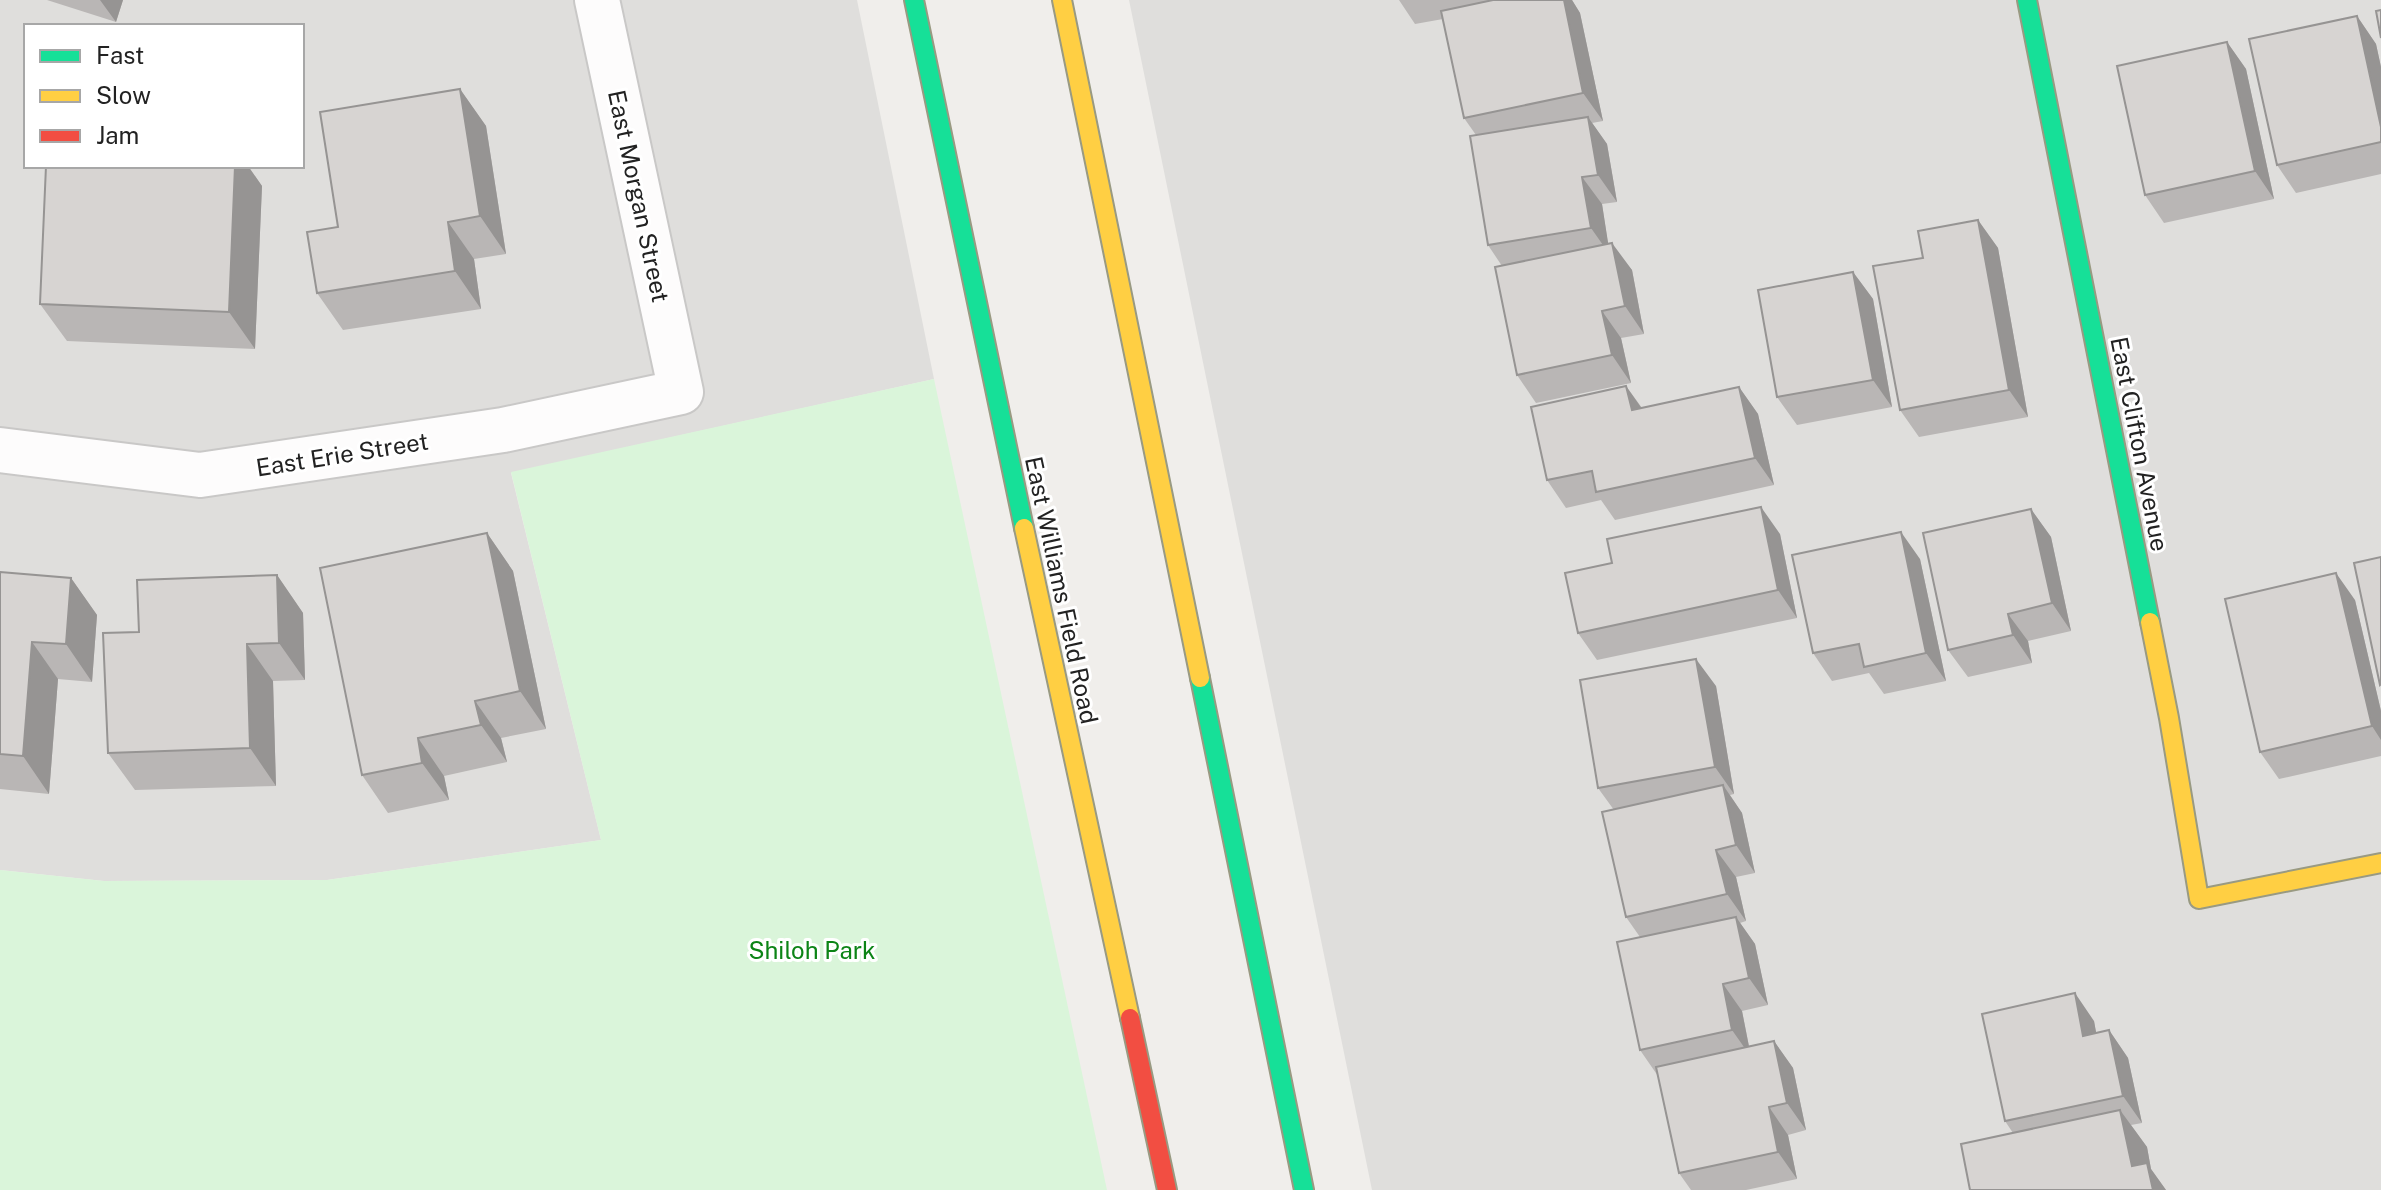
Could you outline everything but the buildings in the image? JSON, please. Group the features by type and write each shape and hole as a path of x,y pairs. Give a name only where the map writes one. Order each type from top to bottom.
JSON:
{"main road":[{"name":"East Williams Field Road","path":"914,0 977,310 1167,1190"},
{"path":"1062,0 1304,1190"},
{"name":"East Clifton Avenue","path":"2027,0 2169,718 2199,899 2381,863"}],"street":[{"name":"East Morgan Street","path":"597,0 681,392"},
{"name":"East Erie Street","path":"0,450 200,475 503,430 681,392"}],"shaded area":[{"path":"0,0 857,0 934,379 511,473 601,840 327,880 104,881 0,870"},
{"path":"1129,0 2381,0 2381,1190 1372,1190"}],"green space":[{"name":"Shiloh Park","path":"934,379 1107,1190 0,1190 0,870 104,881 327,880 601,840 511,472"}],"traffic: fast":[{"path":"914,0 1024,528"},
{"path":"2027,0 2150,622"},
{"path":"1200,678 1304,1190"}],"traffic: slow":[{"path":"1062,0 1200,678"},
{"path":"1024,528 1130,1018"},
{"path":"2150,622 2199,899 2381,863"}],"traffic: jam":[{"path":"1130,1018 1167,1190"}]}
